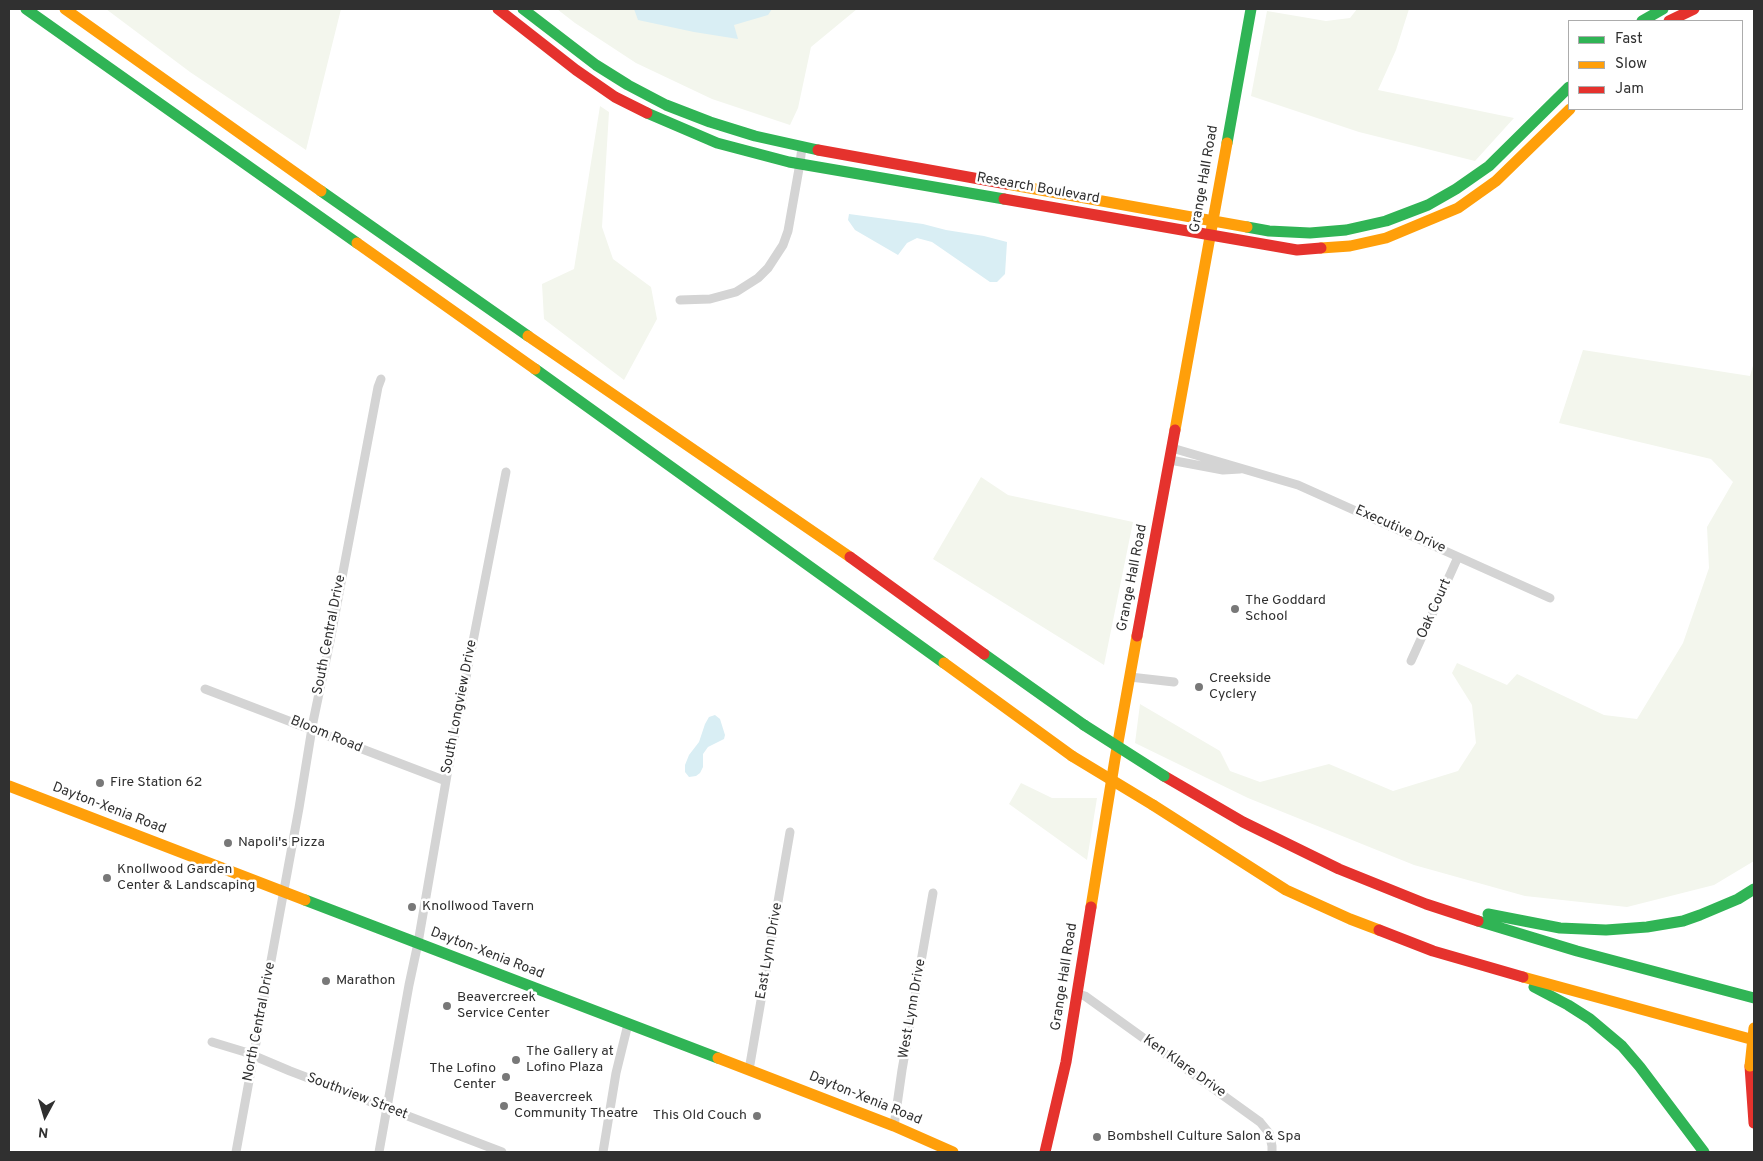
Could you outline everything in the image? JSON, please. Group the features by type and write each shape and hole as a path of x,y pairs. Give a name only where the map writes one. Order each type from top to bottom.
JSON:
{"main road":[{"path":"26,9 586,405 1072,756 1286,890 1350,919 1433,951 1510,974 1754,1040"},
{"path":"65,9 441,276 816,534 1084,725 1210,804 1339,869 1426,904 1527,937 1754,998"},
{"name":"Research Boulevard","path":"498,9 576,70 615,97 636,109 717,144 800,163 1297,250 1350,246 1386,238 1458,208 1496,182 1569,110"},
{"name":"Research Boulevard","path":"523,9 596,65 628,85 666,105 710,122 755,136 802,147 1269,231 1310,233 1346,230 1386,221 1428,205 1456,189 1489,166 1568,88"},
{"name":"Grange Hall Road","path":"1045,1152 1066,1062 1115,759 1251,9"},
{"path":"1644,20 1663,9"},
{"path":"1671,20 1694,9"},
{"name":"Dayton-Xenia Road","path":"9,786 894,1126 953,1152"},
{"path":"1210,804 1375,875 1485,913 1539,925 1606,930 1665,925 1700,915 1754,890"},
{"path":"1207,840 1268,873 1310,892 1455,949 1561,980 1754,1030 1750,1066 1754,1123"},
{"path":"1510,974 1568,1005 1590,1019 1612,1037 1640,1067 1704,1152"}],"street":[{"path":"680,300 710,299 736,292 758,278 768,268 783,245 788,231 802,147"},
{"name":"South Central Drive","path":"283,892 313,722 380,379"},
{"name":"Executive Drive","path":"1172,448 1298,485 1550,598"},
{"name":"Executive Drive","path":"1170,460 1223,470 1248,469"},
{"name":"South Longview Drive","path":"379,1152 446,781 506,472"},
{"name":"Oak Court","path":"1411,662 1458,557"},
{"path":"1130,677 1174,682"},
{"name":"Bloom Road","path":"205,689 446,781"},
{"name":"East Lynn Drive","path":"749,1070 790,832"},
{"name":"North Central Drive","path":"236,1152 283,892"},
{"name":"West Lynn Drive","path":"894,1126 933,893"},
{"name":"Ken Klare Drive","path":"1078,994 1085,996 1260,1122 1269,1133 1272,1152"},
{"path":"603,1152 616,1074 628,1024"},
{"name":"Southview Street","path":"212,1042 254,1056 502,1152"}],"shaded area":[{"path":"106,9 341,9 306,150 190,72"},
{"path":"557,9 857,9 811,47 798,108 790,125 712,99 636,63"},
{"path":"634,9 772,9 768,15 734,25 738,39 638,20"},
{"path":"1357,9 1409,9 1396,50 1378,90 1514,118 1475,161 1359,132 1251,96 1267,11 1326,21 1350,18"},
{"path":"600,106 609,112 602,227 613,259 651,287 657,319 624,380 544,319 542,284 574,269"},
{"path":"849,214 923,224 1007,242 1005,274 997,282 990,282 932,242 917,238 907,243 898,255 855,230 848,220"},
{"path":"1583,350 1750,376 1754,362 1754,861 1714,885 1627,907 1525,896 1414,865 1248,798 1135,743 1140,704 1220,751 1230,771 1260,782 1329,764 1393,791 1458,771 1476,743 1472,705 1452,673 1457,663 1507,685 1517,674 1604,715 1637,719 1683,643 1709,568 1707,527 1733,482 1711,459 1559,423"},
{"path":"981,477 1008,495 1133,522 1104,665 933,559"},
{"path":"715,715 720,719 725,735 724,739 708,747 703,754 703,767 700,773 689,777 685,772 685,765 689,755 699,742 709,717"},
{"path":"1021,783 1052,798 1097,798 1087,860 1009,804"}],"traffic: fast":[{"path":"26,9 357,243"},
{"path":"523,9 596,65 666,105 710,122 755,136 818,150"},
{"path":"1227,143 1251,9"},
{"path":"1644,20 1663,9"},
{"path":"1247,227 1269,231 1310,233 1346,230 1386,221 1428,205 1456,189 1489,166 1568,88"},
{"path":"647,113 717,143 789,162 1004,199"},
{"path":"321,191 528,336"},
{"path":"535,369 944,663"},
{"path":"984,654 1084,725"},
{"path":"1084,725 1164,776"},
{"path":"1488,914 1560,928 1606,930 1647,927 1683,921 1700,915 1738,899 1754,889"},
{"path":"305,900 718,1058"},
{"path":"1478,921 1577,951 1754,998"},
{"path":"1534,987 1590,1019 1622,1046 1704,1152"}],"traffic: slow":[{"path":"65,9 321,191"},
{"path":"1321,248 1350,246 1386,238 1458,208 1496,181 1569,110"},
{"path":"1175,430 1227,143"},
{"path":"1007,184 1247,227"},
{"path":"357,243 535,369"},
{"path":"528,336 850,557"},
{"path":"1091,907 1137,636"},
{"path":"944,663 1072,756"},
{"path":"1072,756 1153,805"},
{"path":"9,786 305,900"},
{"path":"1153,805 1286,890 1379,930"},
{"path":"1523,977 1754,1040"},
{"path":"1750,1066 1754,1028"},
{"path":"718,1058 894,1126 953,1152"}],"traffic: jam":[{"path":"498,9 576,70 615,97 647,113"},
{"path":"1671,20 1694,9"},
{"path":"818,150 1007,184"},
{"path":"1004,199 1297,250 1321,248"},
{"path":"1137,636 1175,430"},
{"path":"850,557 984,654"},
{"path":"1164,776 1243,822 1339,869 1426,904 1478,921"},
{"path":"1045,1152 1066,1062 1091,907"},
{"path":"1379,930 1433,951 1523,977"},
{"path":"1750,1066 1754,1123"}],"place":[{"name":"The Goddard School","path":"1235,609"},
{"name":"Creekside Cyclery","path":"1199,687"},
{"name":"Fire Station 62","path":"100,783"},
{"name":"Napoli's Pizza","path":"228,843"},
{"name":"Knollwood Garden Center & Landscaping","path":"107,878"},
{"name":"Knollwood Tavern","path":"412,907"},
{"name":"Marathon","path":"326,981"},
{"name":"Beavercreek Service Center","path":"447,1006"},
{"name":"The Gallery at Lofino Plaza","path":"516,1060"},
{"name":"The Lofino Center","path":"506,1077"},
{"name":"Beavercreek Community Theatre","path":"504,1106"},
{"name":"This Old Couch","path":"757,1116"},
{"name":"Bombshell Culture Salon & Spa","path":"1097,1137"}]}
